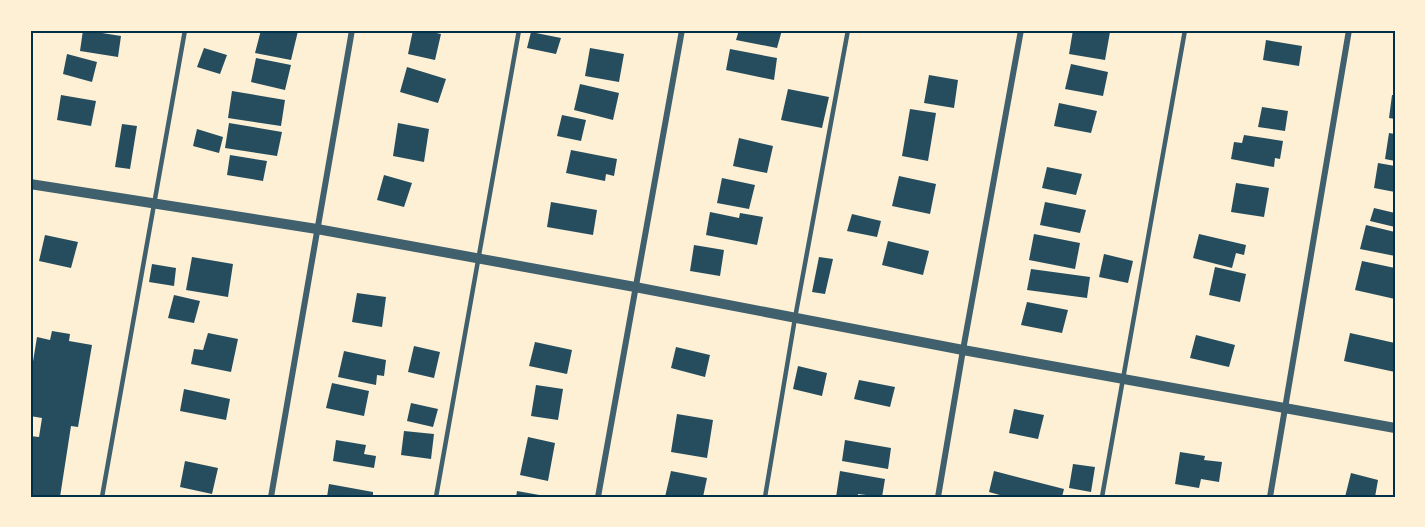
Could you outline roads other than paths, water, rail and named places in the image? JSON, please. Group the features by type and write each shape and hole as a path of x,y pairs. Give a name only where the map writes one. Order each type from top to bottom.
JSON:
{"street":[{"path":"271,497 352,30"},
{"path":"598,497 682,30"},
{"path":"938,497 1021,30"},
{"path":"1270,497 1349,30"},
{"path":"30,184 317,229 1395,428"}],"lane":[{"path":"102,497 184,30"},
{"path":"436,497 519,30"},
{"path":"765,497 848,30"},
{"path":"1102,497 1185,30"}]}
